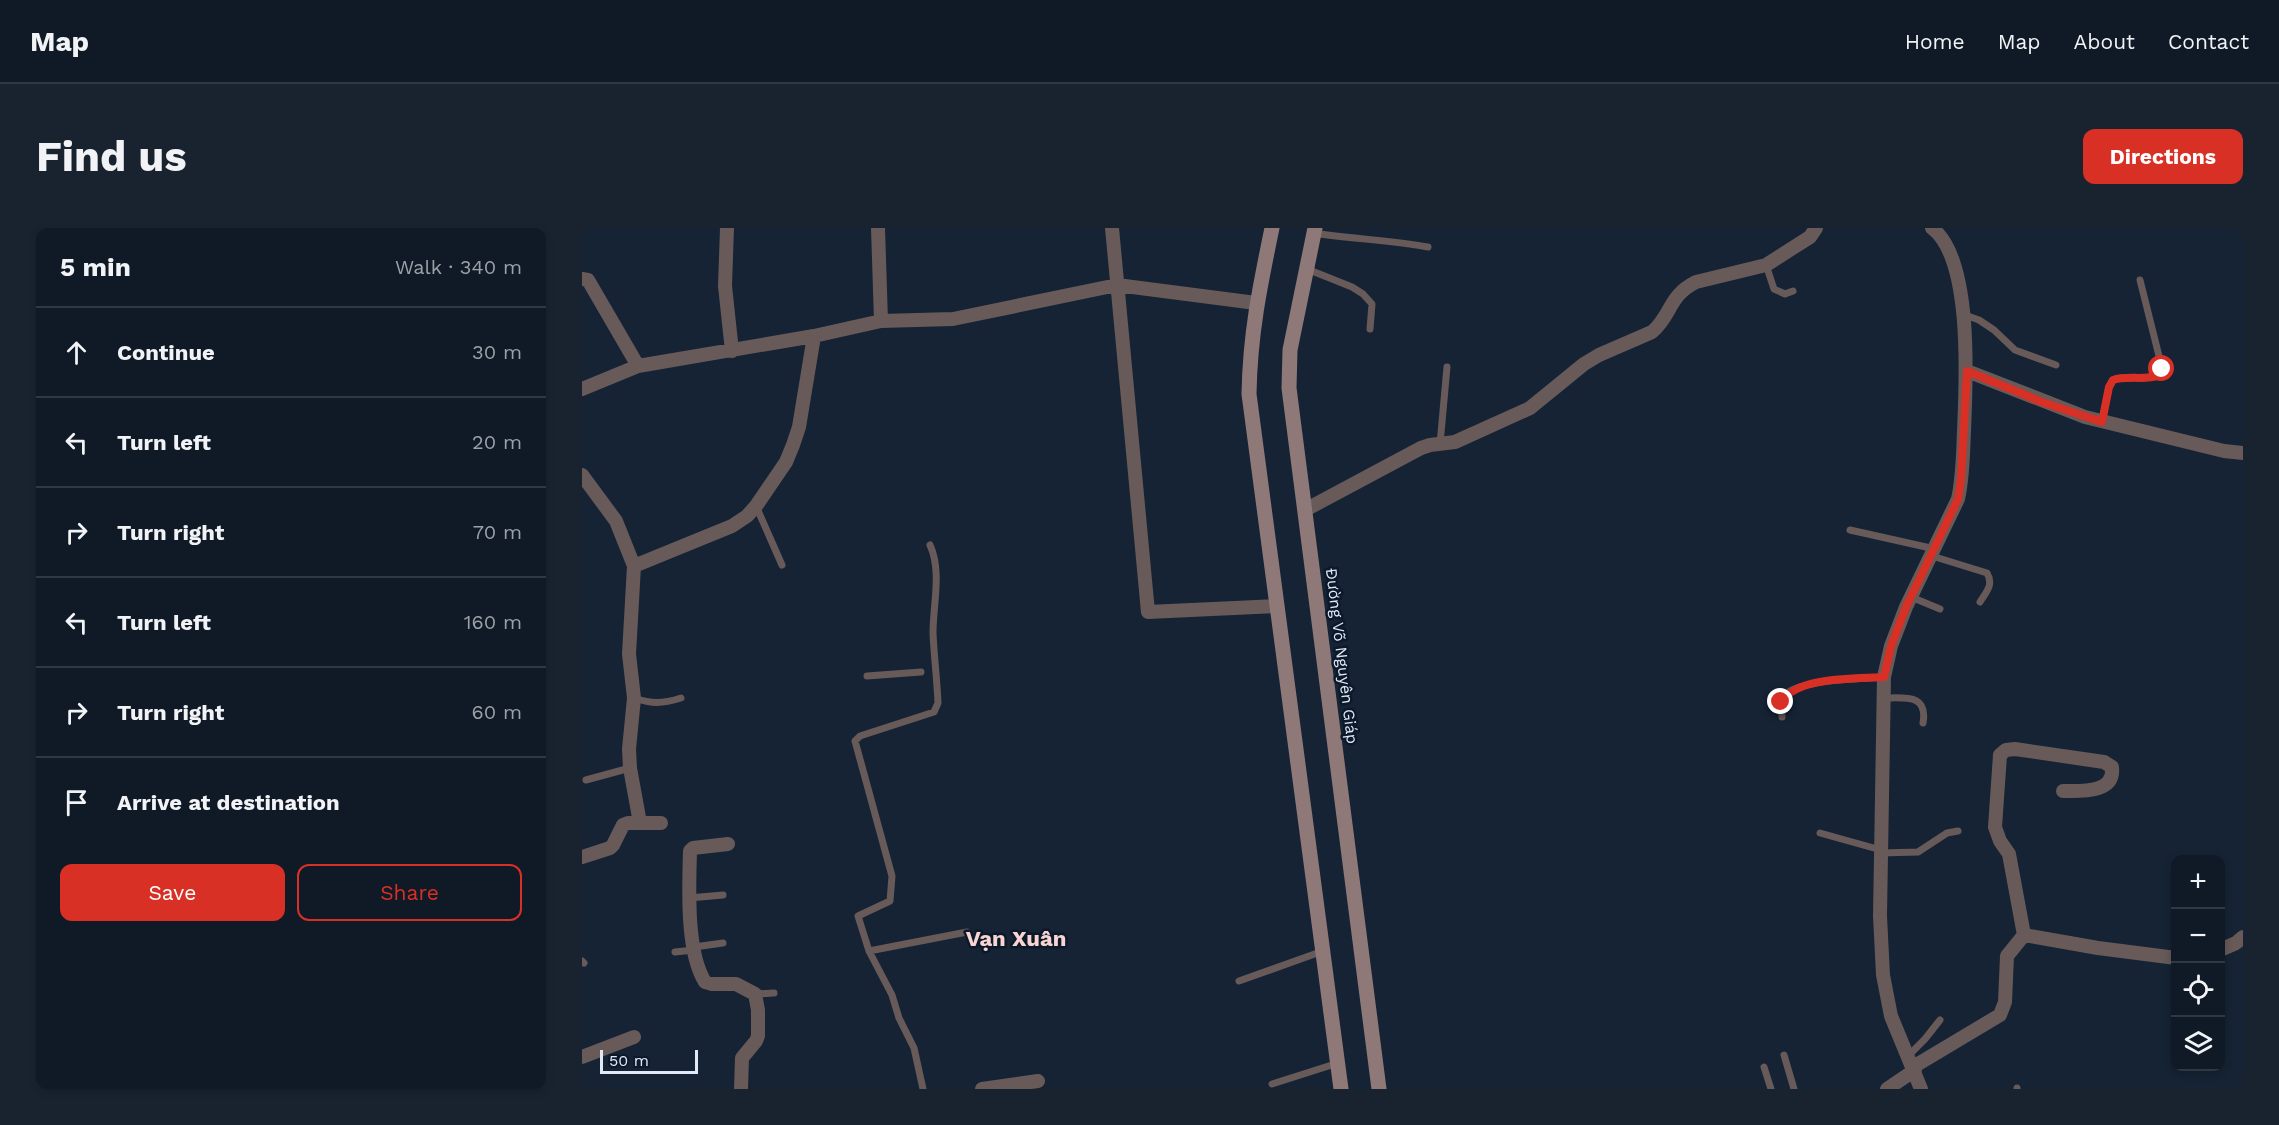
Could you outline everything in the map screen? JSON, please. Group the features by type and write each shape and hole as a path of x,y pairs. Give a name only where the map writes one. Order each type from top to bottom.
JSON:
{"main road":[{"path":"1272,228 1256,303 1250,350 1250,394 1341,1089"},
{"name":"Đường Võ Nguyên Giáp","path":"1314,230 1290,350 1289,379 1379,1089"}],"street":[{"path":"727,228 725,286 732,351"},
{"path":"878,228 881,321"},
{"path":"1112,228 1148,612 1277,606"},
{"path":"1305,510 1421,448 1455,442 1472,436 1530,408 1584,364 1652,332 1658,327 1673,300 1687,286 1766,265 1810,237 1816,228"},
{"path":"1921,1089 1886,999 1880,916 1884,677 1891,646 1960,490 1967,371 1962,314 1954,265 1939,233 1932,228"},
{"path":"582,279 588,280 638,366"},
{"path":"582,389 638,366 814,336 881,321 953,319 1117,285 1256,303"},
{"path":"634,566 732,526 756,506 786,462 800,427 814,336"},
{"path":"1967,371 2042,402 2102,422 2224,451 2243,453"},
{"path":"582,475 615,520 634,566 629,654 634,698 629,749 630,768 640,823"},
{"path":"1887,1089 1912,1064 2000,1015 2005,1002 2007,956 2024,934 2009,854 1997,837 1995,827 2000,755 2006,750 2015,749 2096,761 2110,764 2112,767 2109,780 2097,790 2091,792 2063,791"},
{"path":"582,857 614,845 623,825 661,823"},
{"path":"728,844 693,848 690,851 689,898 694,948 698,967 705,982 736,984 755,994 758,1010 758,1036 742,1058 741,1089"},
{"path":"2024,934 2089,947 2171,956"},
{"path":"2225,948 2243,937"},
{"path":"582,1057 634,1036"},
{"path":"982,1089 1038,1081"}],"lane":[{"path":"1314,230 1348,238 1428,247"},
{"path":"1766,265 1774,289 1785,294 1792,291"},
{"path":"1306,269 1363,294 1372,304 1370,329"},
{"path":"2102,422 2109,387 2113,380 2153,377 2160,375 2162,369 2140,279"},
{"path":"1962,314 1979,320 1994,330 2015,350 2056,365"},
{"path":"1440,444 1448,367"},
{"path":"756,506 782,565"},
{"path":"1850,530 1933,553 1987,573 1991,579 1990,586 1980,602"},
{"path":"923,1089 914,1048 899,1018 892,994 869,951 858,916 890,902 892,876 855,741 860,736 934,712 938,703 934,671 933,622 936,566 930,545"},
{"path":"1911,597 1940,609"},
{"path":"867,676 921,672"},
{"path":"1782,717 1781,702 1786,693 1796,689 1825,681 1884,677"},
{"path":"634,698 651,704 662,704 681,698"},
{"path":"1884,698 1914,700 1923,705 1925,711 1923,723"},
{"path":"586,780 630,768"},
{"path":"1820,833 1881,852 1918,852 1947,832 1958,831"},
{"path":"689,898 723,895"},
{"path":"869,951 966,932"},
{"path":"675,952 723,944"},
{"path":"1239,981 1323,951"},
{"path":"755,994 774,993"},
{"path":"1912,1064 1925,1039 1940,1020"},
{"path":"1784,1055 1794,1089"},
{"path":"1272,1084 1338,1063"},
{"path":"1764,1067 1771,1089"}],"district":[{"name":"Vạn Xuân","path":"1016,938"}],"route":[{"path":"1781,702 1786,693 1825,681 1884,677 1891,646 1906,607 1958,499 1967,371 2042,402 2102,422 2108,402 2109,387 2113,380 2153,377 2160,375 2162,369"}]}
